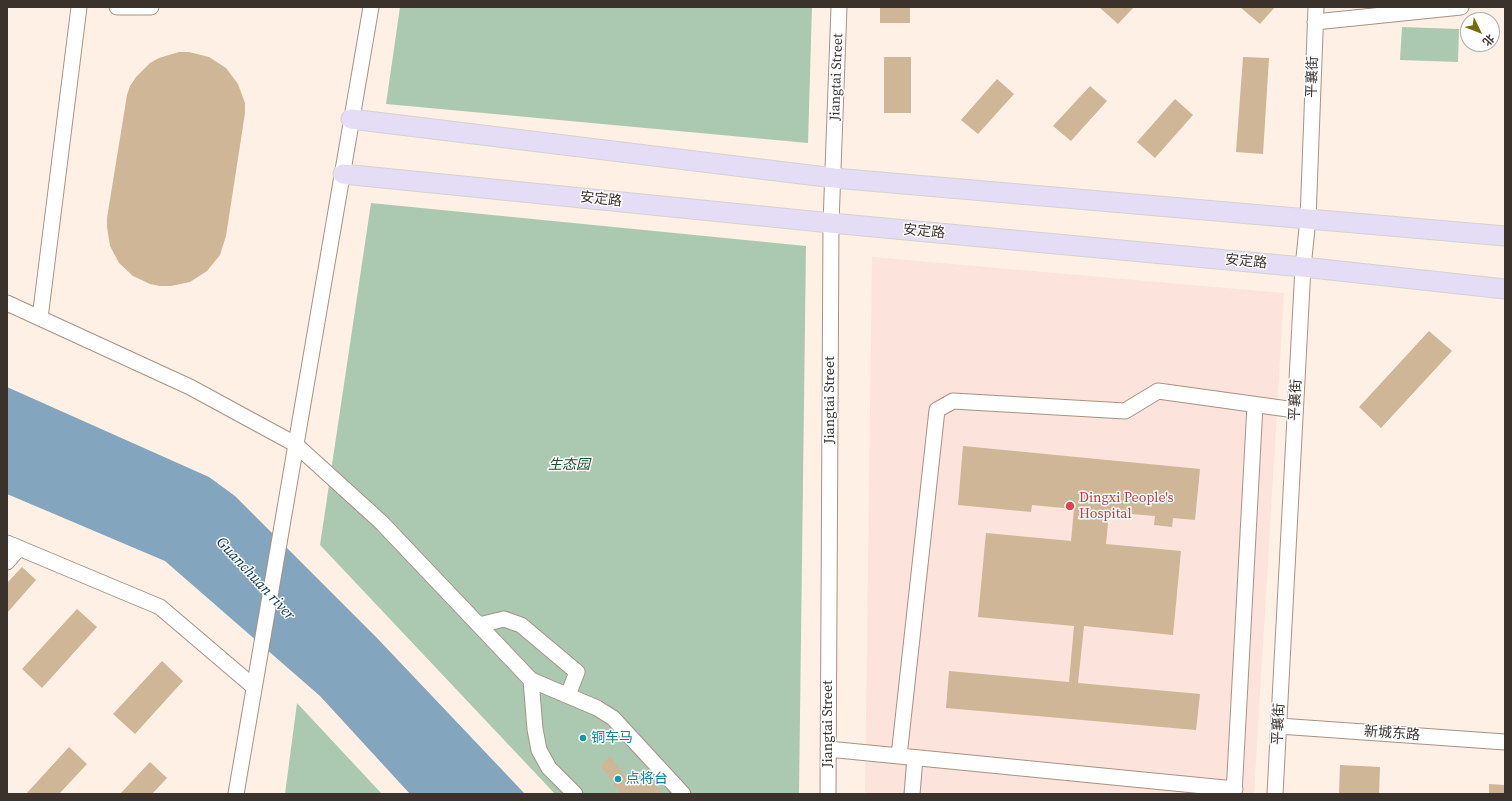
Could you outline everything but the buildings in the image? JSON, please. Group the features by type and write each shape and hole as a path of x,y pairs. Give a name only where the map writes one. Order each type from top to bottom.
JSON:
{"main road":[{"path":"351,119 834,178 1505,236"},
{"name":"安定路","path":"343,174 831,223 1303,267 1505,289"}],"street":[{"path":"40,318 79,7"},
{"path":"117,7 151,7"},
{"path":"236,794 371,7"},
{"name":"Jiangtai Street","path":"828,794 831,223 834,178 839,7"},
{"name":"平襄街","path":"1275,794 1303,267 1308,219 1316,7"},
{"path":"1315,22 1461,7"},
{"path":"7,303 190,387 295,444 381,522 532,680 597,708 613,718 682,794"},
{"path":"899,756 937,410 953,401 1125,411 1158,391 1295,410"},
{"path":"828,749 1234,792 1255,405"},
{"path":"7,562 13,546 160,607 254,687"},
{"path":"479,625 504,619 521,625 577,672 568,695"},
{"path":"532,680 535,729 539,750 549,768 575,794"},
{"name":"新城东路","path":"1279,726 1505,742"},
{"path":"912,794 916,758"}],"shaded area":[{"name":"Dingxi People's Hospital","path":"872,257 1284,293 1254,794 865,794"}],"green space":[{"path":"400,7 812,7 808,143 386,104"},
{"path":"1402,27 1459,29 1458,62 1400,60"},
{"name":"生态园","path":"371,203 806,246 799,794 555,794 320,545"},
{"path":"297,703 382,794 285,794"}],"water":[{"name":"Guanchuan river","path":"7,387 209,477 235,496 377,638 525,794 410,794 320,696 165,561 7,494"}],"place":[{"name":"Dingxi People's Hospital","path":"1070,506"},
{"name":"铜车马","path":"583,738"},
{"name":"点将台","path":"618,779"}]}
